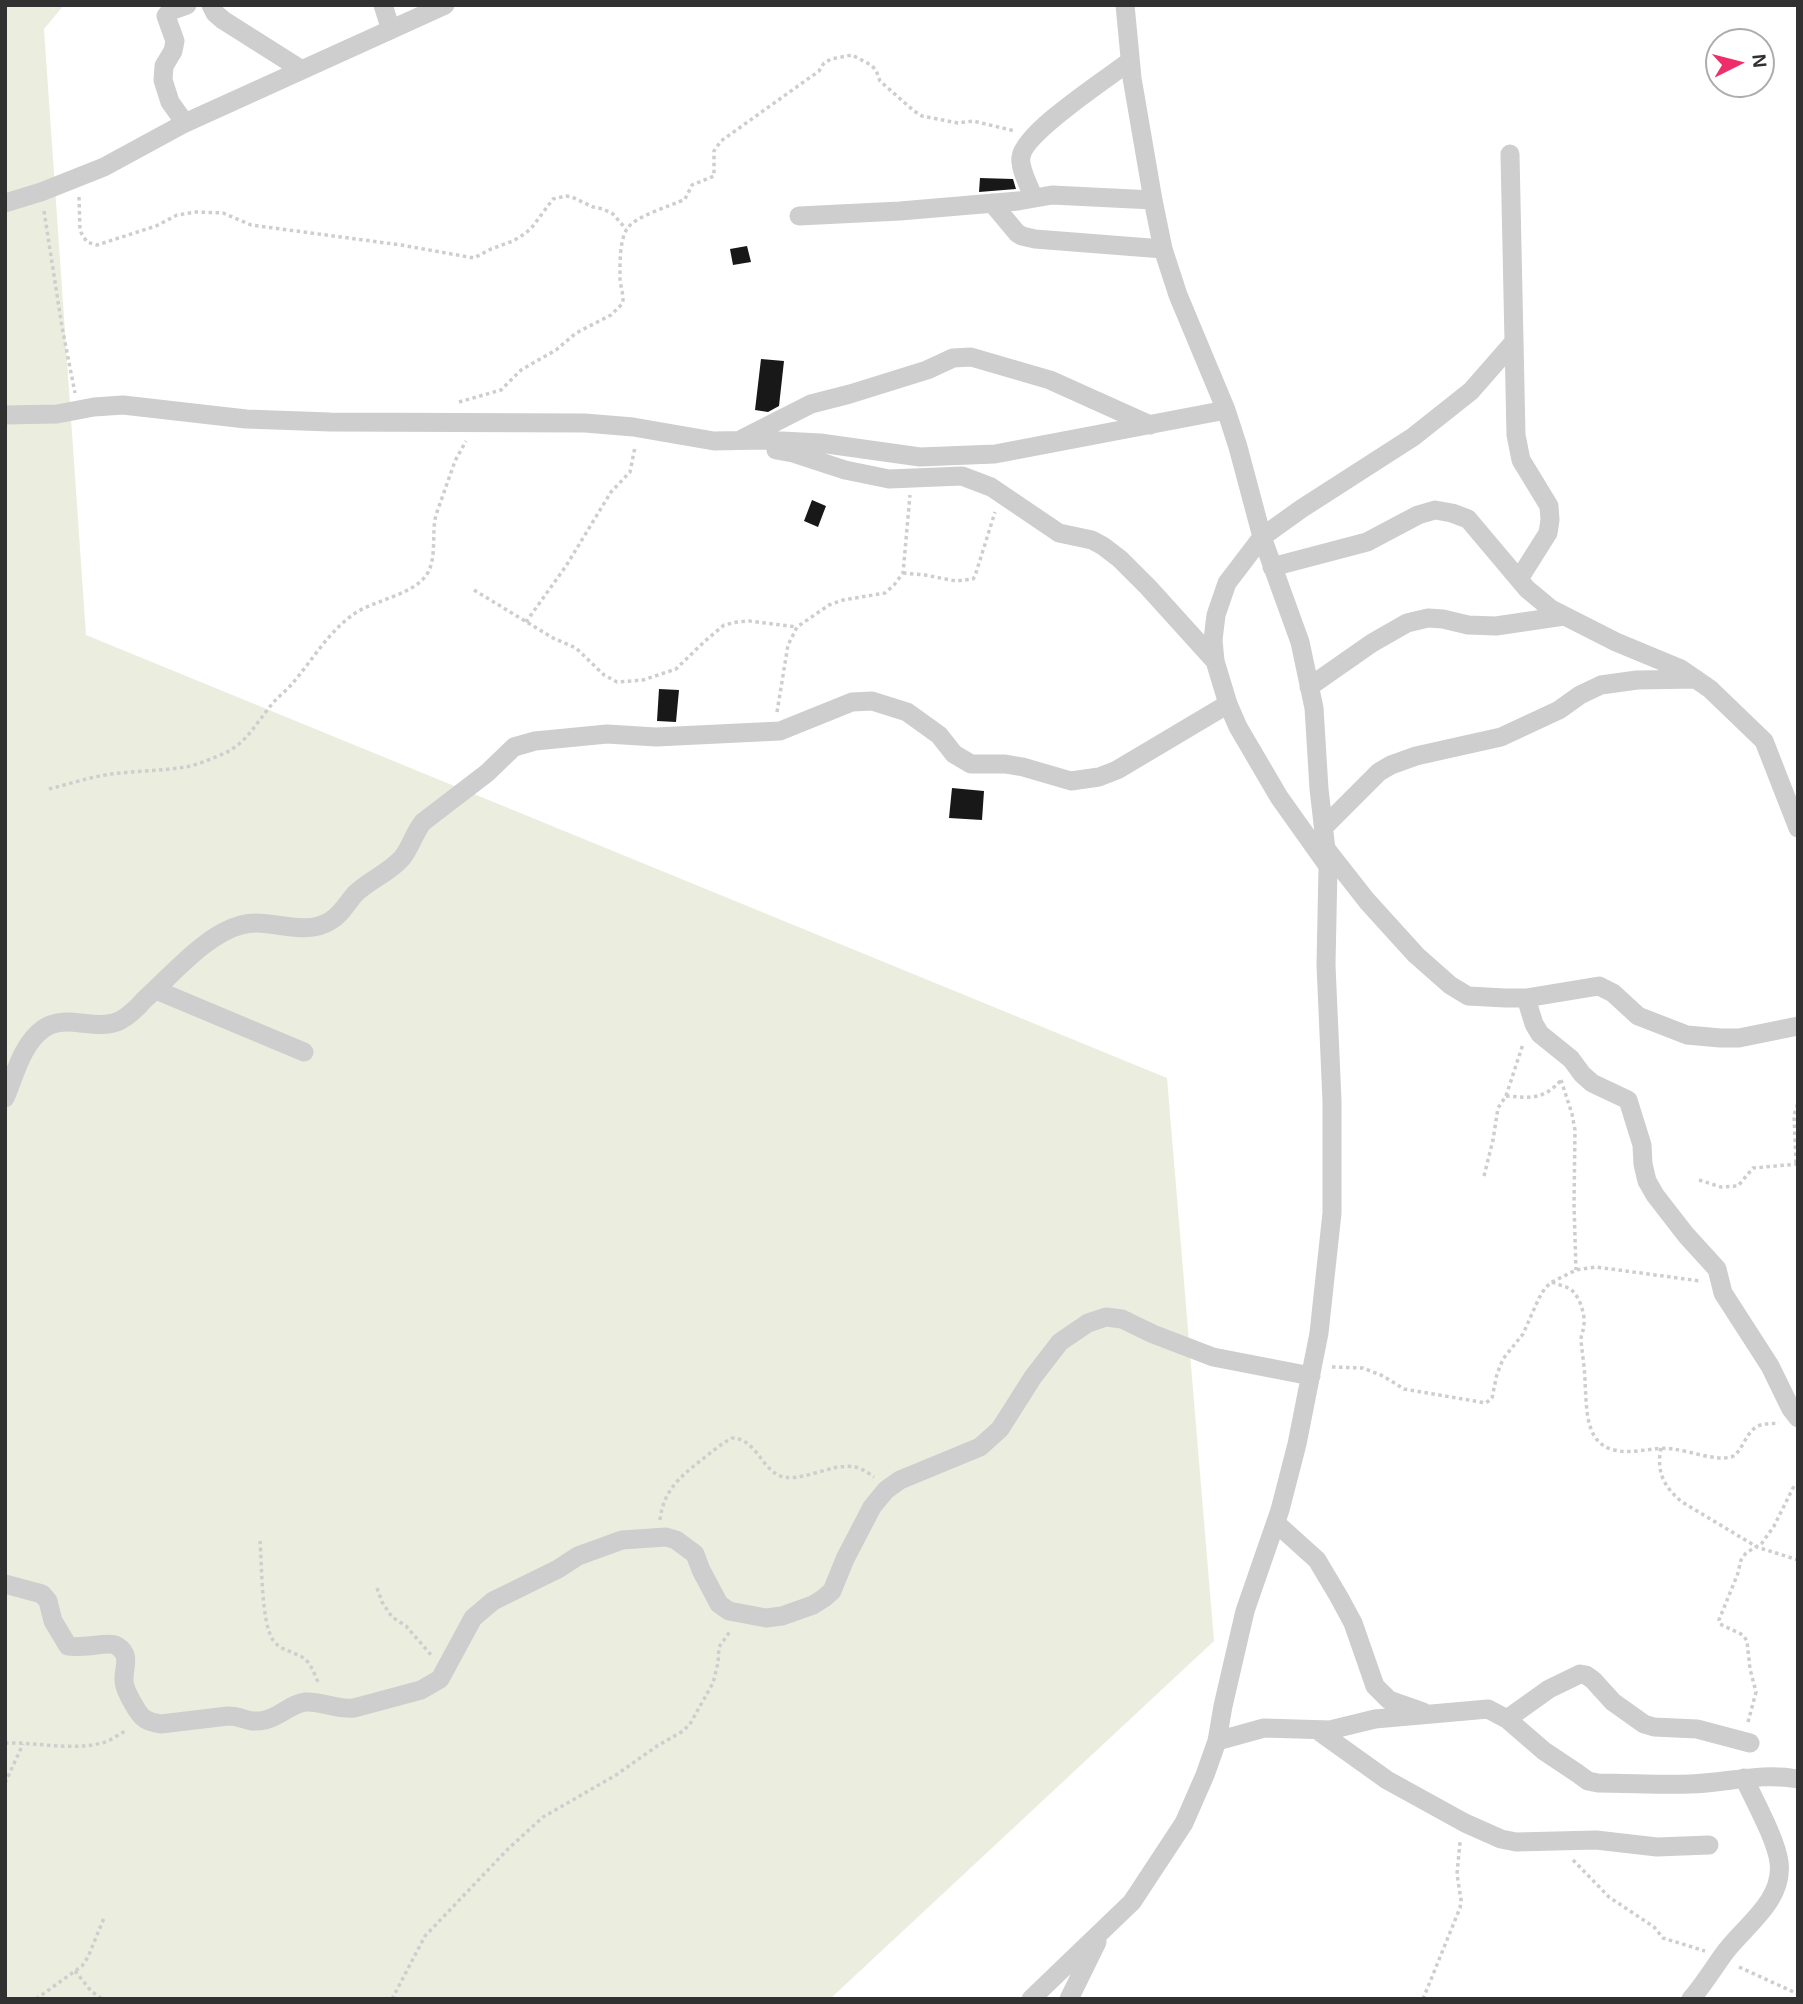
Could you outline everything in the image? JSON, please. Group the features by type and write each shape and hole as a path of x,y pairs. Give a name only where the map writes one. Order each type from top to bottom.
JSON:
{"street":[{"path":"185,123 170,102 163,80 164,66 175,45 166,16 170,11 187,5"},
{"path":"211,5 223,20 302,70"},
{"path":"383,5 391,30"},
{"path":"5,203 104,167 185,123 445,5"},
{"path":"1031,1999 1132,1902 1184,1823 1205,1775 1217,1741 1245,1611 1276,1522 1297,1444 1319,1333 1332,1213 1332,1101 1326,965 1328,858 1319,789 1314,708 1300,642 1262,537 1226,410 1178,295 1163,249 1130,61 1125,5"},
{"path":"1034,198 1020,159 1023,150 1034,135 1049,122 1130,61"},
{"path":"1510,154 1516,435 1521,460 1549,506 1550,520 1548,533 1518,579"},
{"path":"799,216 900,211 1052,195 1153,200"},
{"path":"992,203 1022,236 1163,249"},
{"path":"1513,344 1471,391 1413,437 1311,502 1262,537 1227,583 1216,615 1213,640 1215,661 1228,705 1279,797 1328,858 1416,955 1450,985 1468,996 1526,998 1599,986 1613,993 1638,1016 1687,1035 1739,1038 1798,1026"},
{"path":"739,440 811,404 928,370 953,358 971,357 1050,380 1150,425"},
{"path":"9,419 123,405 246,419 586,423 637,428 793,453 845,470 889,479 962,476 991,487 1059,533 1092,540 1104,546 1148,587 1215,661"},
{"path":"714,440 820,443 920,457 995,454 1226,410"},
{"path":"1272,567 1367,542 1418,515 1434,510 1468,519 1527,589 1551,609 1616,642 1681,668 1710,689 1764,741 1798,828"},
{"path":"1309,687 1372,643 1407,623 1428,618 1468,625 1496,626 1564,616"},
{"path":"1325,826 1379,772 1391,765 1416,756 1501,737 1559,710 1580,695 1601,685 1637,680 1696,679"},
{"path":"5,1098 29,1043 44,1028 59,1023 105,1025 119,1021 130,1014 191,955 230,929 256,923 316,928 336,917 355,894 401,859 424,822 487,773 514,747 535,741 607,734 656,737 774,732 852,702 872,701 907,712 939,735 954,754 971,764 1023,767 1071,781 1099,777 1117,770 1228,705"},
{"path":"156,990 304,1052"},
{"path":"1526,998 1540,1034 1592,1083 1630,1103 1642,1145 1647,1181 1686,1235 1717,1269 1723,1293 1770,1366 1791,1409 1791,1421"},
{"path":"5,1584 42,1594 48,1601 53,1620 68,1646 77,1648 111,1644 123,1651 127,1663 124,1678 126,1690 143,1718 161,1724 237,1716 250,1722 269,1719 303,1702 354,1708 421,1690 440,1679 473,1618 493,1601 558,1569 578,1556 622,1540 666,1537 676,1540 695,1554 719,1604 729,1611 766,1618 782,1616 813,1605 832,1591 872,1507 886,1490 900,1480 980,1447 1000,1429 1032,1377 1060,1342 1088,1323 1106,1317 1122,1320 1213,1357 1311,1372"},
{"path":"1276,1522 1317,1560 1353,1622 1375,1686 1389,1700 1429,1714"},
{"path":"1507,1719 1549,1689 1580,1674 1594,1680 1613,1702 1644,1724 1697,1729 1750,1743"},
{"path":"1217,1741 1264,1728 1331,1730 1375,1719 1488,1709 1507,1719 1544,1751 1588,1781 1692,1784 1782,1776 1798,1779"},
{"path":"1317,1730 1387,1780 1465,1823 1501,1839 1516,1842 1596,1840 1657,1847 1709,1845"},
{"path":"1690,1999 1723,1955 1768,1903 1777,1887 1779,1861 1775,1847 1744,1778"},
{"path":"1069,1999 1102,1931"}],"path":[{"path":"429,422 461,401 501,390 521,370 556,350 576,333 611,316 623,300 619,275 626,229 660,209 685,200 692,185 714,176 714,151 721,142 812,76 831,59 852,55 871,65 880,81 922,116 958,123 973,121 1034,135"},
{"path":"78,177 80,231 87,242 97,244 156,226 177,215 196,212 223,213 251,225 401,245 474,258 526,233 553,199 566,196 603,209 626,229"},
{"path":"41,192 71,377 81,410"},
{"path":"49,789 108,775 186,767 239,745 327,640 354,614 389,599 424,577 429,569 436,515 459,452 479,422"},
{"path":"526,622 566,566 611,492 630,472 637,428"},
{"path":"774,732 788,645 797,627 829,605 885,593 903,573 912,479"},
{"path":"903,573 956,581 973,579 1001,493"},
{"path":"474,590 553,638 576,648 604,675 617,682 643,680 676,669 724,625 749,621 797,627"},
{"path":"1485,1176 1498,1108 1506,1096 1521,1048 1534,1024"},
{"path":"1506,1096 1541,1096 1555,1088 1575,1065"},
{"path":"1561,1080 1575,1130 1576,1270"},
{"path":"1699,1180 1721,1187 1738,1186 1753,1168 1797,1164 1794,1115 1798,1103"},
{"path":"1311,1372 1363,1368 1404,1389 1486,1404 1492,1398 1503,1359 1523,1334 1545,1288 1576,1270 1610,1268 1699,1281 1714,1295 1726,1297"},
{"path":"1552,1282 1573,1291 1583,1315 1581,1342 1586,1414 1601,1444 1614,1450 1629,1452 1661,1448 1732,1457 1753,1429 1765,1424 1791,1421"},
{"path":"657,1537 666,1494 679,1477 732,1438 741,1440 761,1456 771,1470 786,1478 823,1473 839,1466 851,1466 881,1480 900,1480"},
{"path":"1661,1448 1659,1464 1663,1481 1671,1493 1682,1502 1757,1547 1798,1560"},
{"path":"1750,1743 1748,1718 1756,1692 1747,1641 1743,1635 1720,1624 1719,1620 1741,1560 1746,1553 1757,1547 1774,1526 1795,1484"},
{"path":"260,1541 266,1619 270,1633 283,1649 307,1661 328,1706"},
{"path":"377,1588 392,1617 405,1626 446,1670"},
{"path":"392,1999 425,1936 508,1849 543,1817 616,1775 690,1724 713,1683 719,1647 744,1615"},
{"path":"5,1743 79,1746 103,1743 143,1718"},
{"path":"5,1783 23,1744"},
{"path":"1423,1999 1460,1908 1458,1854 1465,1823"},
{"path":"1551,1841 1576,1862 1609,1897 1654,1927 1663,1938 1723,1955 1748,1971 1798,1994"},
{"path":"36,1999 75,1971 88,1957 104,1918"},
{"path":"75,1971 91,1992 102,1999"}],"shaded area":[{"path":"5,5 64,5 44,29 86,635 1167,1078 1214,1641 830,1999 5,1999"}],"building":[{"path":"980,178 1013,179 1016,189 979,192"},
{"path":"747,246 751,262 733,265 730,249"},
{"path":"761,359 784,361 779,406 768,412 755,410"},
{"path":"812,500 826,506 818,527 804,521"},
{"path":"659,689 679,690 676,722 657,721"},
{"path":"952,788 984,791 982,820 949,818"}]}
